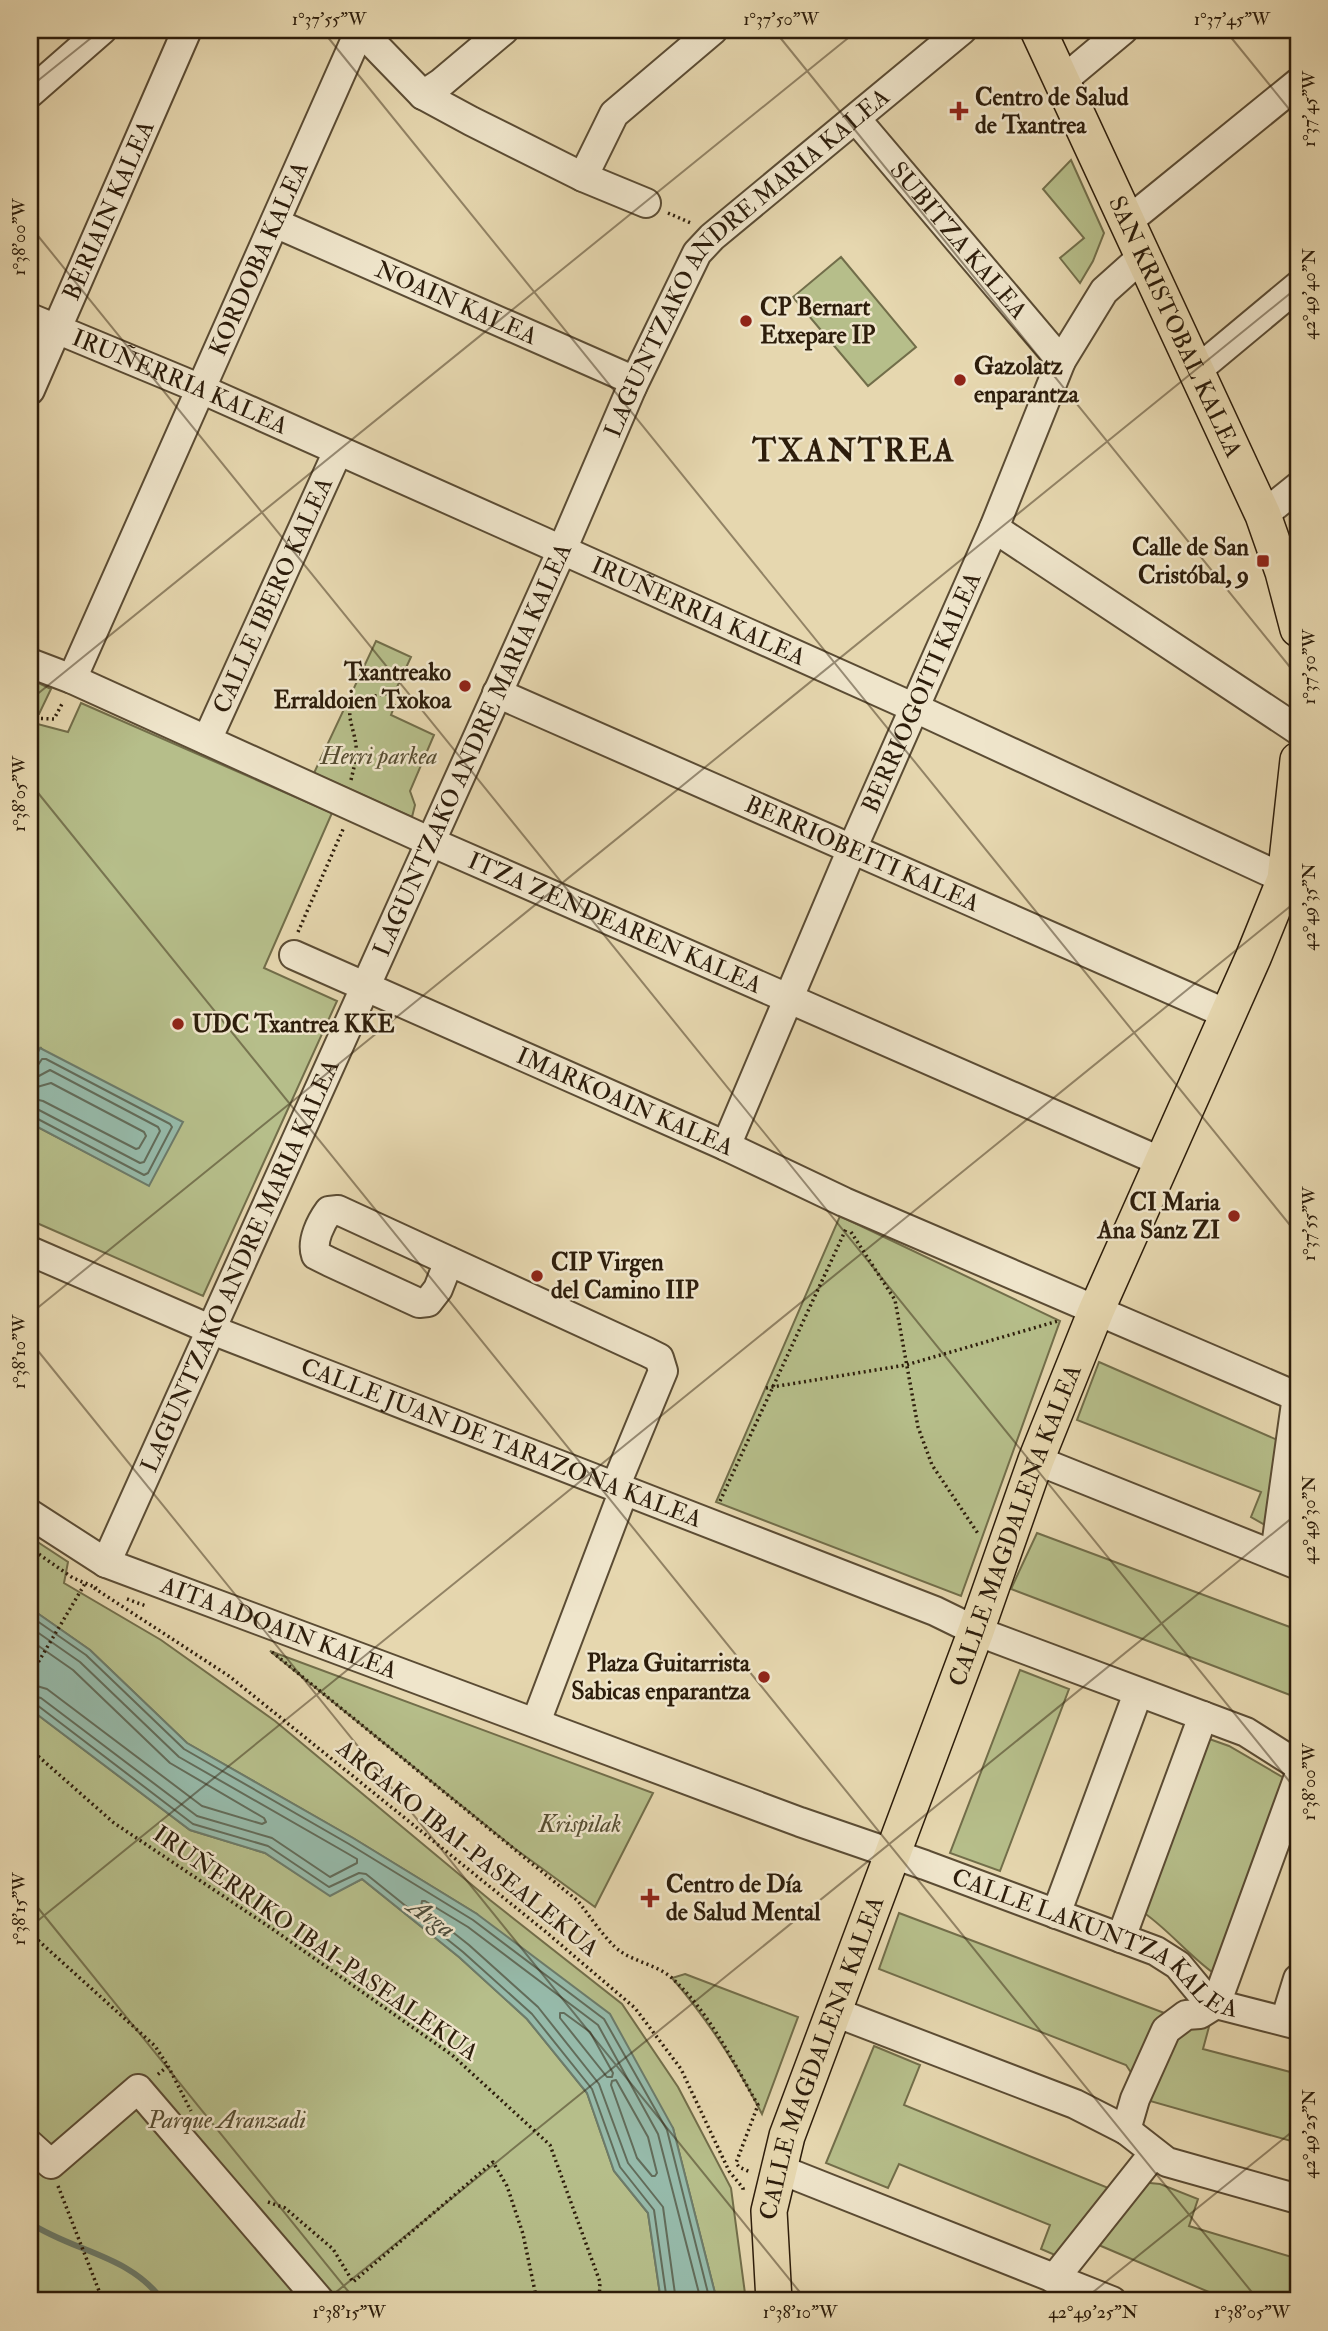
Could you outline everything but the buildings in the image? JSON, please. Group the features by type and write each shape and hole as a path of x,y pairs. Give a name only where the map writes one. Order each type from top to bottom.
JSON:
{"main road":[{"name":"SAN KRISTOBAL KALEA","path":"1038,30 1263,515 1283,572 1298,629"},
{"name":"CALLE MAGDALENA KALEA","path":"774,2301 768,2171 787,2136 976,1631 1036,1460 1084,1305 1163,1162 1227,1014 1292,881 1298,760"}],"street":[{"path":"30,93 103,30"},
{"name":"BERIAIN KALEA","path":"30,390 43,323 187,30"},
{"path":"360,30 423,95 583,177 646,203"},
{"name":"KORDOBA KALEA","path":"70,686 360,30"},
{"path":"423,95 504,30"},
{"path":"583,177 614,114 713,30"},
{"name":"LAGUNTZAKO ANDRE MARIA KALEA","path":"106,1563 555,555 697,253 712,237 962,30"},
{"path":"1062,81 1123,30"},
{"path":"1127,222 1298,83"},
{"name":"SUBITZA KALEA","path":"856,119 1061,361"},
{"name":"NOAIN KALEA","path":"275,223 628,378 632,387"},
{"name":"BERRIOGOITI KALEA","path":"726,1146 852,849 993,528 1061,361 1104,291 1143,256"},
{"path":"1196,371 1298,286"},
{"name":"IRUÑERRIA KALEA","path":"43,323 201,389 555,555 915,708 1292,881"},
{"name":"CALLE IBERO KALEA","path":"207,740 338,451"},
{"path":"1263,515 1298,487"},
{"path":"993,528 1298,730"},
{"name":"LAGUNTZAKO ANDRE MARIA KALEA","path":"428,841 497,694 555,555"},
{"name":"ITZA ZENDEAREN KALEA","path":"30,663 70,686 207,740 428,841 1163,1162"},
{"name":"BERRIOBEITI KALEA","path":"497,694 1227,1014"},
{"name":"IMARKOAIN KALEA","path":"294,955 367,980 844,1202 1298,1397"},
{"name":"CALLE JUAN DE TARAZONA KALEA","path":"30,1251 212,1330 935,1611 976,1631 1246,1732 1298,1765"},
{"path":"449,1261 659,1358 663,1371 536,1722"},
{"path":"1036,1460 1287,1559 1298,1397"},
{"name":"AITA ADOAIN KALEA","path":"30,1514 106,1563 892,1855"},
{"path":"1056,1914 1138,1693"},
{"path":"1121,1938 1203,1716"},
{"path":"1126,2130 1136,2099 1166,2030 1186,2015 1200,2014 1216,2004 1298,1779"},
{"name":"CALLE LAKUNTZA KALEA","path":"892,1855 1156,1951 1178,1965 1202,1994 1216,2004 1292,2023"},
{"path":"1292,2023 1298,1979"},
{"path":"832,2011 1075,2104 1126,2130 1167,2162 1298,2199"},
{"path":"30,2145 51,2164 138,2090 320,2301"},
{"path":"1054,2279 1154,2154"},
{"path":"768,2171 1112,2301"}],"path":[{"path":"646,203 701,228 712,237"},
{"path":"30,718 54,719 70,686"},
{"path":"348,788 356,761 348,709 353,699 395,693"},
{"path":"294,955 292,947 349,816"},
{"path":"709,1523 847,1227 895,1300 918,1427 932,1465 982,1539 1002,1555"},
{"path":"766,1388 906,1365 1060,1321 1084,1305"},
{"path":"30,1548 73,1578 152,1608"},
{"path":"30,1676 86,1583"},
{"name":"ARGAKO IBAI-PASEALEKUA","path":"86,1583 229,1676 635,2008 681,2068 729,2171 743,2188 744,2199"},
{"path":"270,1651 578,1901 620,1951 672,1978 705,2016 758,2105 736,2163 739,2167 768,2171"},
{"name":"IRUÑERRIKO IBAI-PASEALEKUA","path":"30,1749 114,1823 271,1928 452,2055 550,2145 600,2282 599,2301"},
{"path":"30,1765 36,1773 30,1776"},
{"path":"30,1933 155,2046 195,2117"},
{"path":"138,2090 168,2066"},
{"path":"260,2199 285,2208 333,2249 353,2281 493,2162 507,2186 523,2234 537,2301"},
{"path":"62,2197 103,2301"}],"green space":[{"path":"1071,160 1104,233 1093,261 1080,283 1060,258 1084,238 1043,189"},
{"path":"841,257 916,347 868,386 793,297"},
{"name":"Herri parkea","path":"376,641 411,657 390,702 395,705 391,715 434,735 410,791 415,805 412,817 314,773"},
{"path":"30,679 51,689 39,714 30,714"},
{"name":"UDC Txantrea KKE","path":"81,703 332,813 264,968 337,1001 203,1296 30,1220 30,1123 149,1185 41,1048 30,1068 30,722 68,732"},
{"path":"840,1216 1060,1321 961,1596 716,1502"},
{"path":"1099,1362 1298,1449 1298,1544 1251,1517 1261,1492 1077,1420"},
{"path":"1037,1533 1298,1630 1298,1698 1011,1589"},
{"path":"30,1537 68,1562 64,1583 161,1640 275,1721 490,1900 622,2004 678,2087 731,2188 746,2301 717,2301 673,2128 477,1914 353,1838 187,1743 90,1650 30,1608"},
{"name":"Krispilak","path":"270,1651 653,1793 595,1907 514,1848"},
{"path":"1020,1670 1069,1689 1000,1871 950,1853"},
{"name":"Parque Aranzadi","path":"30,1709 190,1830 265,1853 330,1895 362,1879 459,1957 527,2019 587,2093 614,2171 648,2213 661,2301 30,2301"},
{"path":"1201,1736 1229,1746 1291,1782 1219,1977 1140,1910"},
{"path":"899,1913 1167,2014 1210,2023 1203,2049 1298,2074 1298,2143 1150,2101 1126,2065 879,1969"},
{"path":"685,1974 798,2017 762,2114 721,2043 672,1978"},
{"path":"874,2046 920,2065 904,2105 1113,2190 1140,2182 1160,2184 1198,2199 1189,2226 1295,2258 1298,2249 1298,2301 1230,2301 1101,2246 1077,2232 1055,2255 1041,2249 1050,2225 899,2164 888,2188 826,2163"}],"water":[{"path":"40,1048 183,1122 149,1186 30,1123 30,1068"},
{"name":"Arga","path":"30,1608 90,1650 187,1743 353,1838 477,1914 610,2014 673,2128 717,2301 661,2301 648,2213 614,2171 587,2093 527,2019 459,1957 362,1879 330,1896 265,1853 190,1830 30,1709"}],"waterway":[{"path":"30,2223 134,2273 163,2301"}],"place":[{"name":"Centro de Salud de Txantrea","path":"959,111"},
{"name":"CP Bernart Etxepare IP","path":"746,321"},
{"name":"Gazolatz enparantza","path":"960,380"},
{"name":"Calle de San Cristóbal, 9","path":"1263,561"},
{"name":"Txantreako Erraldoien Txokoa","path":"465,686"},
{"name":"UDC Txantrea KKE","path":"178,1024"},
{"name":"CI Maria Ana Sanz ZI","path":"1234,1216"},
{"name":"CIP Virgen del Camino IIP","path":"537,1276"},
{"name":"Plaza Guitarrista Sabicas enparantza","path":"764,1677"},
{"name":"Centro de Día de Salud Mental","path":"650,1898"}],"district":[{"name":"TXANTREA","path":"854,450"}]}
